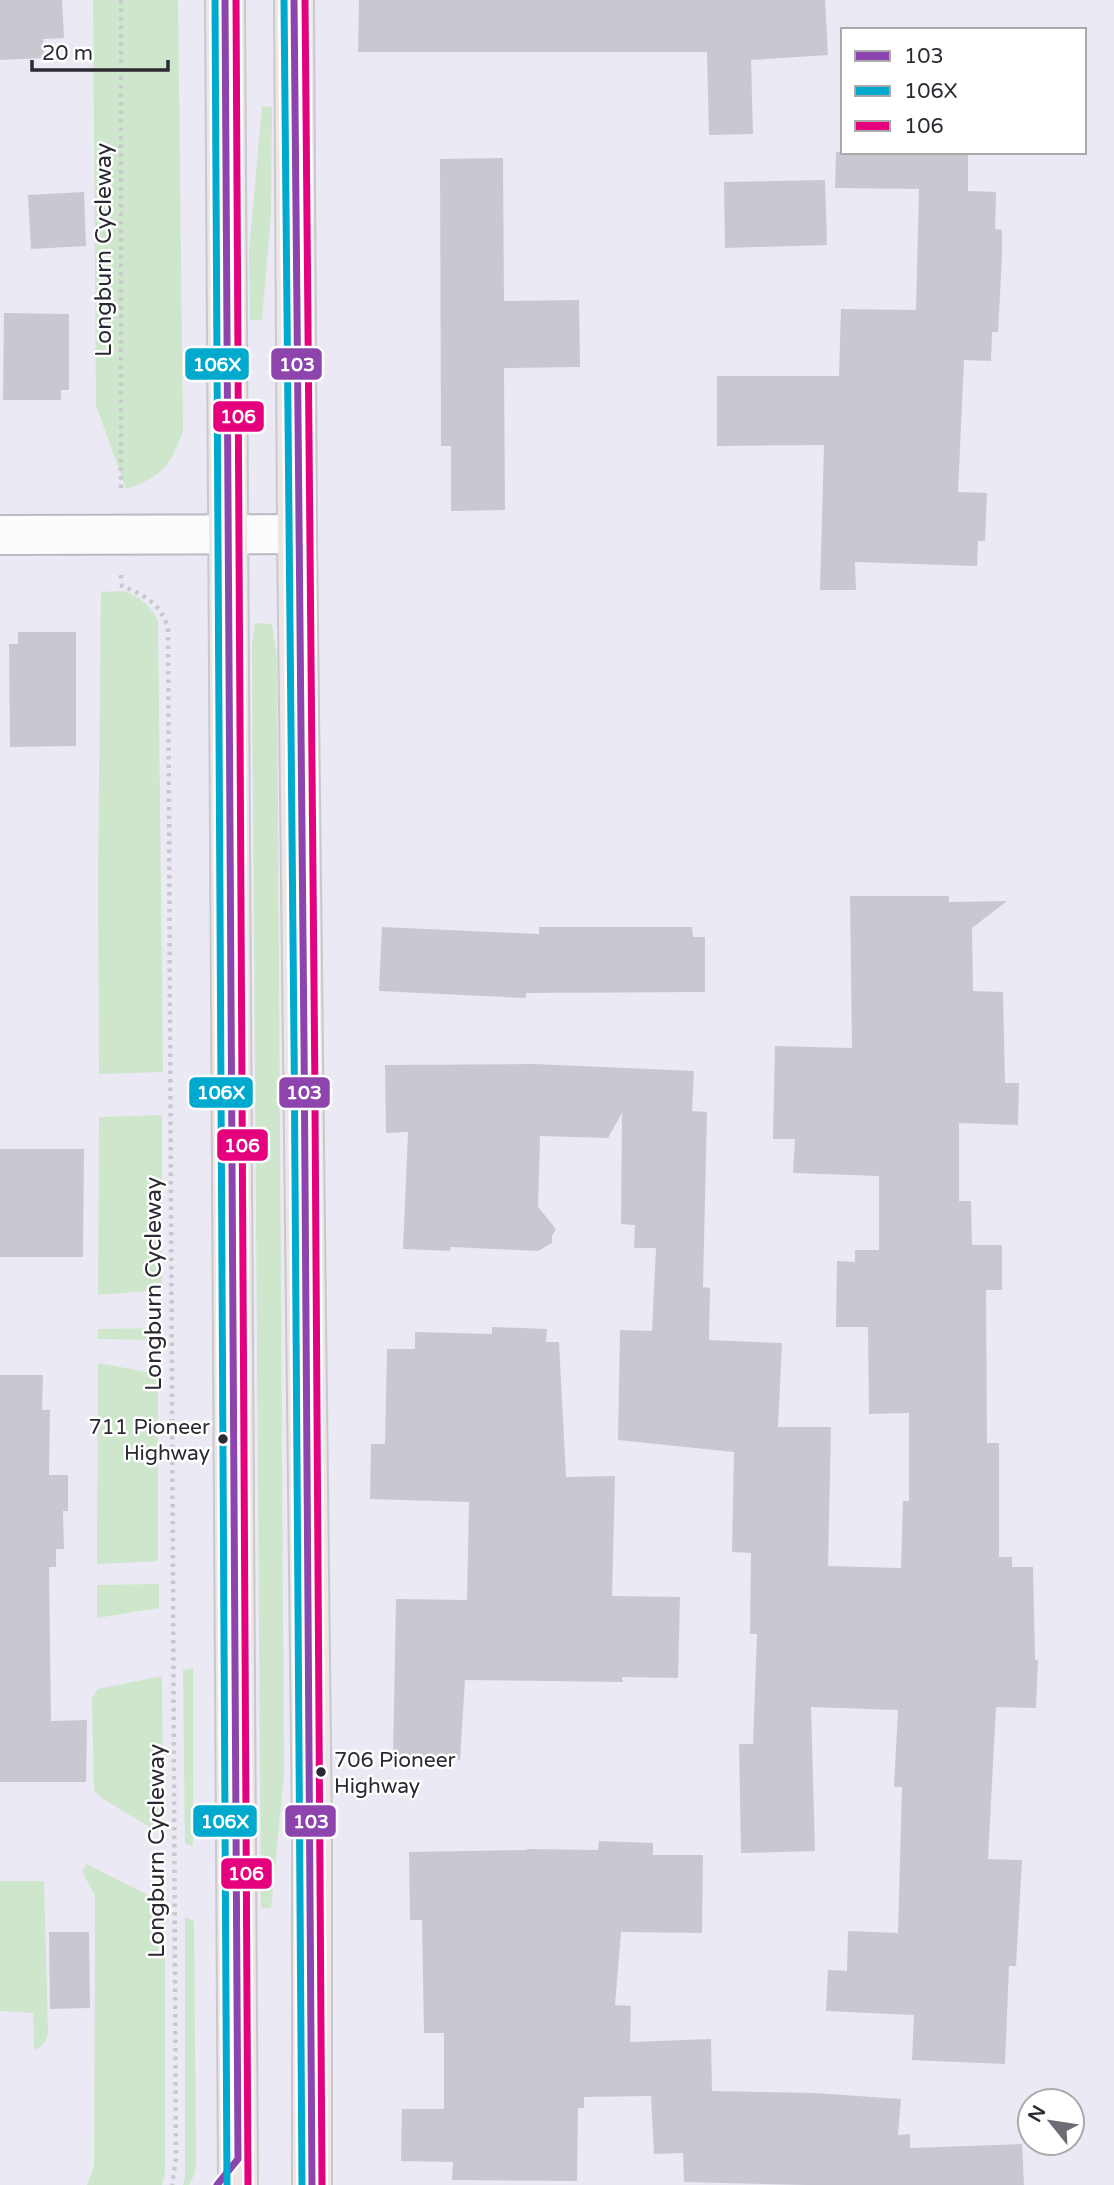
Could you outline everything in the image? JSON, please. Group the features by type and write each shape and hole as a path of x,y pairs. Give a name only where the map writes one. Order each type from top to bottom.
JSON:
{"main road":[{"path":"225,0 229,534 231,2177"},
{"path":"294,0 312,1832 312,2185"}],"street":[{"path":"0,535 298,534"}],"path":[{"name":"Longburn Cycleway","path":"121,0 121,499"},
{"name":"Longburn Cycleway","path":"121,574 122,586 152,602 163,613 168,628 176,2145 172,2185"}],"green space":[{"path":"93,0 178,0 183,431 164,468 149,479 126,489 96,405"},
{"path":"262,106 272,107 271,214 262,320 250,320 249,251"},
{"path":"124,591 144,602 158,621 163,1072 99,1074 101,592"},
{"path":"255,623 272,624 277,657 284,1773 271,1908 261,1908 252,645"},
{"path":"162,1115 162,1290 98,1295 99,1117"},
{"path":"160,1328 160,1340 98,1339 98,1329"},
{"path":"98,1363 158,1374 158,1561 97,1564"},
{"path":"159,1584 159,1608 97,1618 97,1585"},
{"path":"193,1668 193,1846 185,1844 183,1670"},
{"path":"162,1676 163,1835 100,1797 94,1790 92,1698 98,1689"},
{"path":"87,1864 165,1904 165,2172 162,2185 87,2185 94,2166 95,1896 83,1873"},
{"path":"0,1881 44,1881 48,2032 44,2043 34,2050 33,2013 0,2011"},
{"path":"185,1917 194,1921 196,2162 195,2173 189,2185 183,2185"}],"building":[{"path":"0,0 62,0 64,38 43,39 44,58 0,60"},
{"path":"359,0 825,0 828,55 751,60 753,134 709,135 707,52 358,52"},
{"path":"836,152 968,154 968,191 996,192 995,229 1002,230 998,332 992,332 991,361 964,360 958,492 987,493 985,541 978,541 977,566 855,562 856,590 820,590 824,445 717,446 717,376 839,376 841,309 916,310 919,189 835,188"},
{"path":"503,158 504,301 579,300 580,367 504,368 505,510 451,511 451,446 441,446 440,159"},
{"path":"825,180 827,245 725,248 724,182"},
{"path":"84,192 86,246 31,249 28,195"},
{"path":"4,313 69,314 69,390 61,390 61,400 3,400"},
{"path":"18,632 76,632 76,746 10,747 9,644 18,644"},
{"path":"850,896 949,896 949,902 1007,901 972,928 973,991 1003,992 1005,1083 1019,1083 1018,1125 959,1123 959,1201 971,1201 972,1245 1002,1245 1002,1290 986,1290 987,1443 999,1443 999,1557 1012,1557 1012,1567 1033,1567 1035,1660 1038,1660 1036,1708 996,1707 988,1859 1022,1860 1016,1966 1009,1966 1005,2064 912,2060 914,2015 826,2011 828,1970 847,1971 848,1931 898,1933 902,1787 894,1787 898,1710 811,1707 815,1851 741,1853 739,1744 753,1744 757,1634 750,1634 751,1553 732,1552 734,1452 618,1440 620,1330 652,1331 656,1248 634,1248 635,1225 621,1224 622,1113 608,1138 540,1136 538,1207 556,1229 552,1243 538,1251 451,1247 450,1251 403,1249 408,1132 386,1133 385,1065 534,1064 694,1071 692,1111 707,1112 703,1287 710,1288 709,1340 782,1343 778,1427 831,1427 828,1566 901,1568 903,1501 909,1501 909,1413 869,1414 868,1327 836,1327 837,1261 855,1262 855,1250 879,1250 879,1176 793,1173 795,1139 773,1139 775,1046 852,1048"},
{"path":"382,927 539,934 539,927 692,927 693,937 705,937 705,992 526,993 526,998 379,991"},
{"path":"0,1149 84,1149 83,1257 0,1257"},
{"path":"492,1327 547,1329 546,1342 559,1342 566,1477 615,1476 612,1596 680,1597 678,1678 622,1677 623,1682 465,1680 460,1760 393,1757 396,1599 467,1600 469,1502 370,1499 371,1444 385,1444 387,1349 415,1349 415,1332 492,1334"},
{"path":"0,1375 43,1375 42,1410 50,1410 49,1475 68,1475 68,1511 63,1511 64,1549 56,1549 56,1567 49,1567 51,1721 87,1720 86,1782 0,1782"},
{"path":"599,1841 653,1843 653,1855 703,1855 702,1933 621,1932 615,2005 631,2006 630,2042 711,2039 712,2091 814,2093 901,2099 898,2135 910,2134 910,2148 1016,2144 1016,2157 1023,2157 1024,2185 684,2182 683,2153 654,2154 651,2096 584,2097 584,2108 578,2108 577,2181 452,2180 453,2162 401,2161 402,2109 444,2109 444,2033 424,2033 422,1920 410,1920 409,1852 598,1850"},
{"path":"49,1932 89,1932 90,2008 50,2009"}],"transit line":[{"name":"106X","path":"215,0 227,2185"},
{"name":"103","path":"217,2185 238,2159 225,0"},
{"name":"106","path":"236,0 248,2185"},
{"name":"106X","path":"284,0 300,1639 302,2185"},
{"name":"103","path":"294,0 310,1639 312,2185"},
{"name":"106","path":"305,0 320,1639 322,2185"}],"place":[{"name":"711 Pioneer Highway","path":"223,1439"},
{"name":"706 Pioneer Highway","path":"321,1772"}]}
